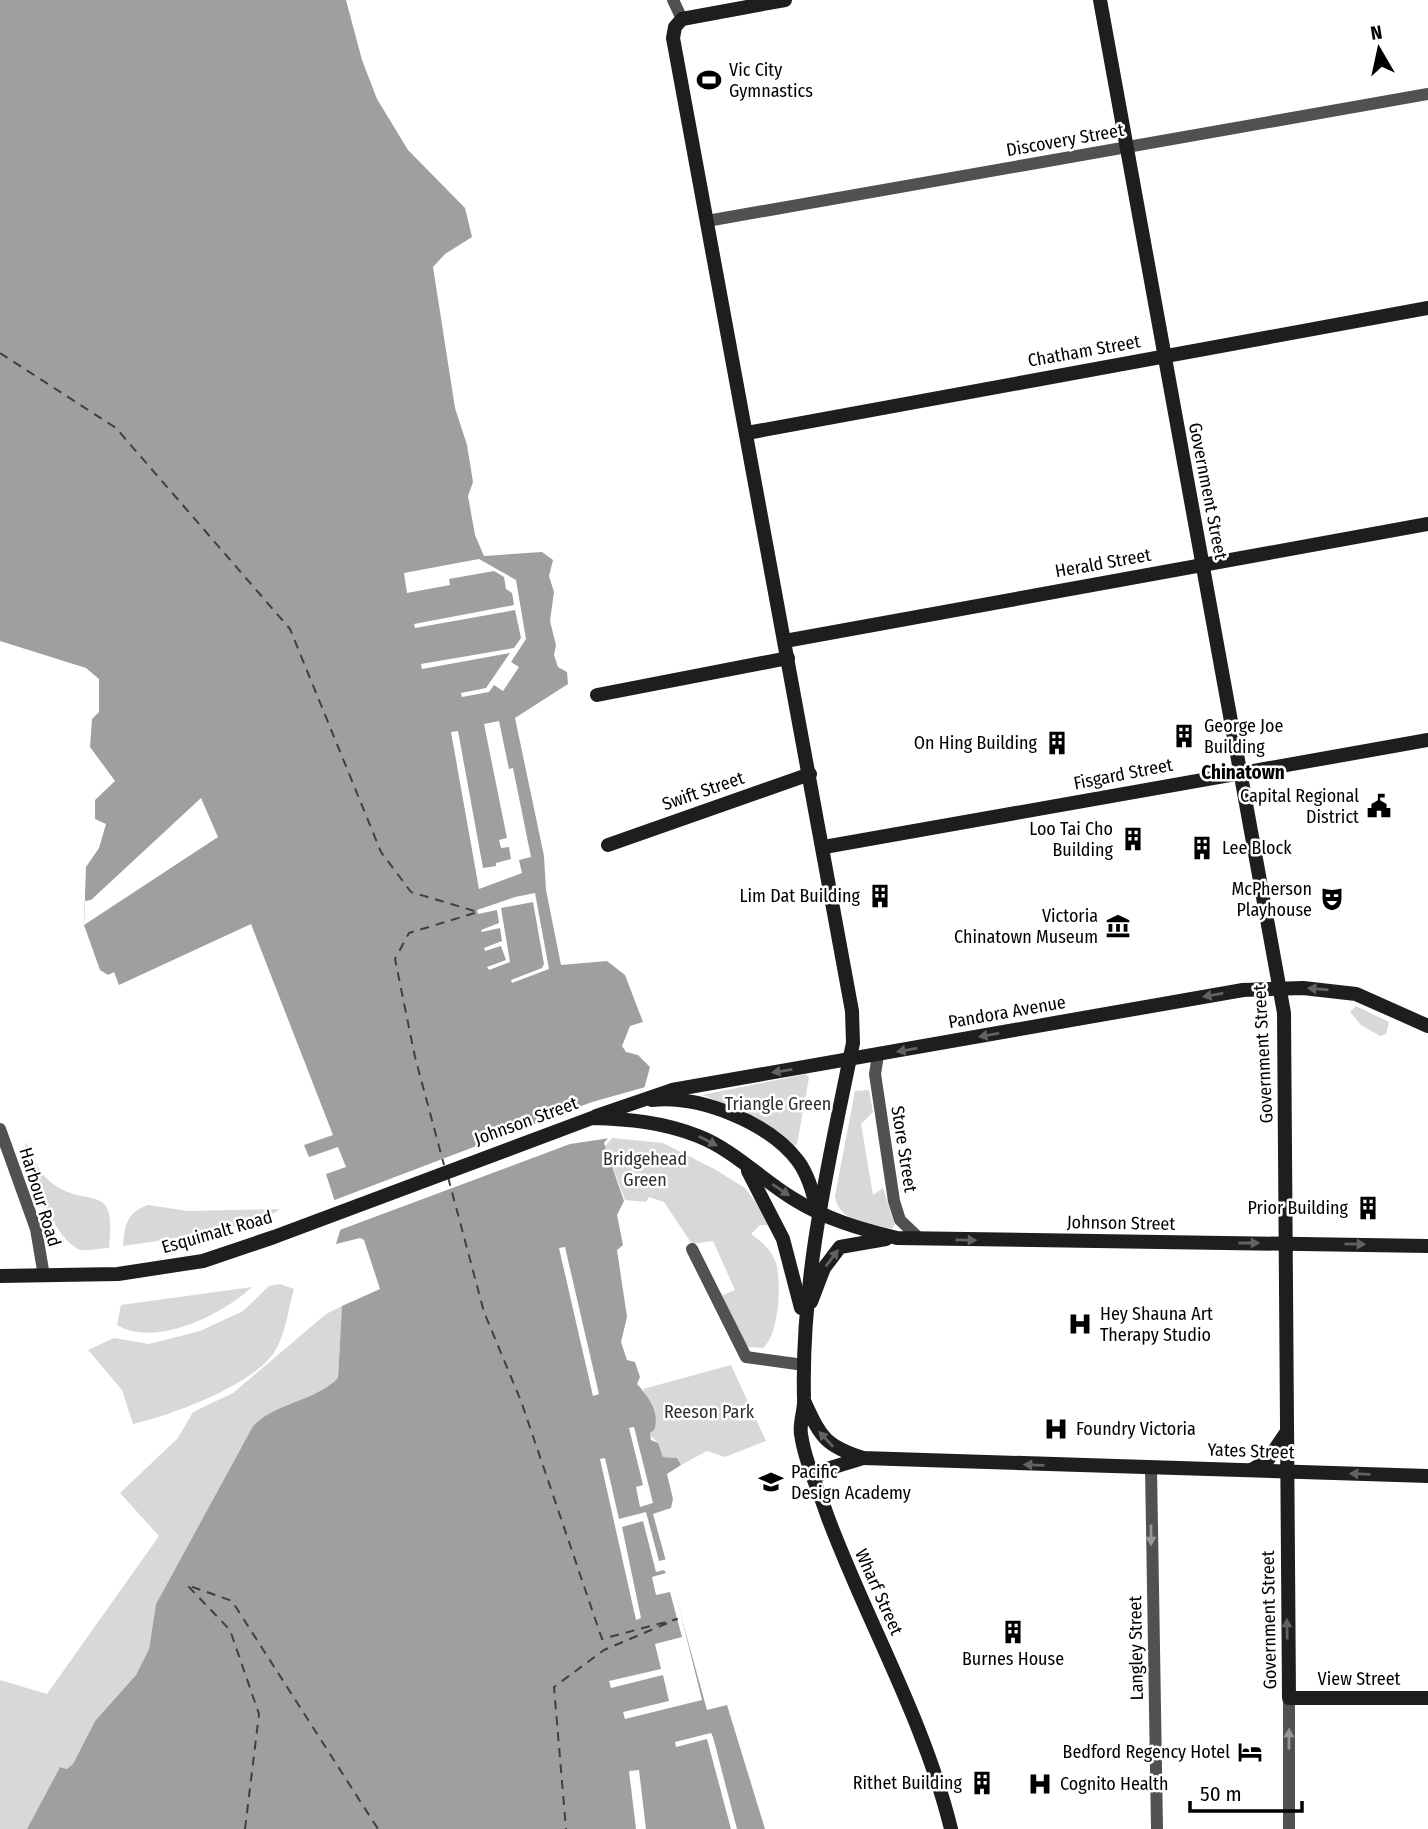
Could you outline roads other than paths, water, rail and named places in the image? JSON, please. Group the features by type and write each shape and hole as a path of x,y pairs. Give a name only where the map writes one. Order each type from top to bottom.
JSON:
{"main road":[{"path":"682,19 785,0"},
{"name":"Government Street","path":"1100,0 1124,148 1280,988 1286,1050 1289,1698"},
{"name":"Wharf Street","path":"682,19 674,27 673,38 824,847 852,1011 853,1043 818,1213 804,1320 804,1402 800,1430 814,1479 840,1549 907,1702 942,1795 951,1829"},
{"name":"Chatham Street","path":"747,433 1428,308"},
{"name":"Herald Street","path":"785,640 1428,524"},
{"path":"597,695 788,658"},
{"name":"Fisgard Street","path":"824,847 1428,740"},
{"name":"Swift Street","path":"608,845 810,774"},
{"name":"Pandora Avenue","path":"671,1095 850,1060 1243,990 1325,989 1356,995 1428,1026"},
{"path":"592,1118 628,1103 671,1095 720,1111 750,1124 784,1147 806,1175 818,1213"},
{"name":"Johnson Street","path":"396,1191 592,1118 634,1119 699,1136 818,1213 853,1228 897,1238 1428,1245"},
{"path":"745,1165 783,1239 804,1320"},
{"name":"Esquimalt Road","path":"0,1276 118,1274 162,1269 213,1258 396,1191"},
{"path":"804,1320 833,1254 840,1247 897,1238"},
{"name":"Yates Street","path":"804,1402 829,1445 863,1458"},
{"path":"1251,1471 1267,1461 1287,1431"},
{"name":"Yates Street","path":"814,1479 827,1469 863,1458 1428,1476"},
{"name":"View Street","path":"1289,1698 1428,1698"}],"street":[{"path":"673,0 682,19"},
{"name":"Discovery Street","path":"707,221 1428,94"},
{"name":"Store Street","path":"878,1055 875,1074 894,1200 900,1220 920,1240"},
{"name":"Harbour Road","path":"0,1129 36,1229 44,1276"},
{"path":"692,1248 746,1357 804,1364"},
{"name":"Langley Street","path":"1151,1467 1157,1829"},
{"name":"Government Street","path":"1289,1698 1289,1829"}],"place":[{"name":"Vic City Gymnastics","path":"709,80"},
{"name":"George Joe Building","path":"1184,736"},
{"name":"On Hing Building","path":"1057,743"},
{"name":"Capital Regional District","path":"1379,806"},
{"name":"Loo Tai Cho Building","path":"1133,839"},
{"name":"Lee Block","path":"1202,848"},
{"name":"Lim Dat Building","path":"880,896"},
{"name":"McPherson Playhouse","path":"1332,899"},
{"name":"Victoria Chinatown Museum","path":"1118,926"},
{"name":"Prior Building","path":"1368,1208"},
{"name":"Hey Shauna Art Therapy Studio","path":"1080,1324"},
{"name":"Foundry Victoria","path":"1056,1429"},
{"name":"Pacific Design Academy","path":"771,1482"},
{"name":"Burnes House","path":"1013,1632"},
{"name":"Bedford Regency Hotel","path":"1250,1752"},
{"name":"Rithet Building","path":"982,1783"},
{"name":"Cognito Health","path":"1040,1784"}],"district":[{"name":"Chinatown","path":"1243,772"}],"park label":[{"name":"Triangle Green","path":"778,1104"},
{"name":"Bridgehead Green","path":"645,1169"},
{"name":"Reeson Park","path":"709,1412"}]}
